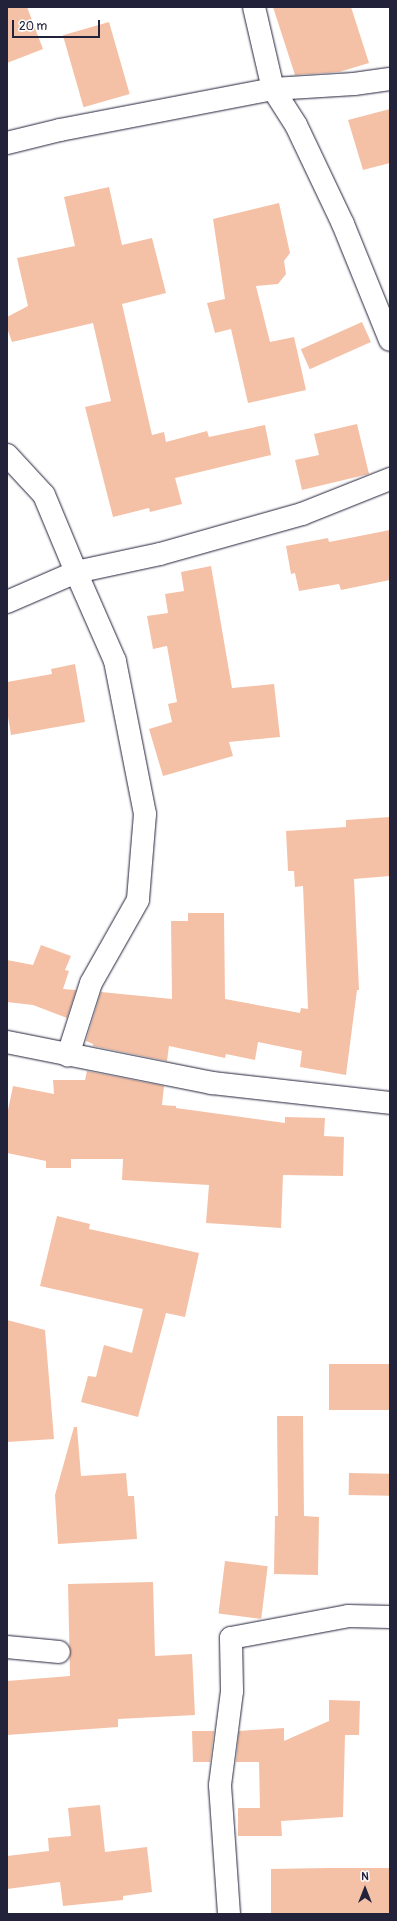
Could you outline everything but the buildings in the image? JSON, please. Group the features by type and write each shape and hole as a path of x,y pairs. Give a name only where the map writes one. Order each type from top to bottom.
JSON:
{"street":[{"path":"254,7 273,89 296,125 343,224 390,340"},
{"path":"7,143 60,130 273,89 354,84 390,79"},
{"path":"7,455 44,495 115,661 145,814 138,900 91,982 68,1055"},
{"path":"7,602 76,572 160,554 302,514 390,479"},
{"path":"7,1042 212,1083 390,1104"},
{"path":"229,1914 220,1785 232,1691 231,1638 348,1616 390,1616"},
{"path":"7,1647 59,1652"}]}
